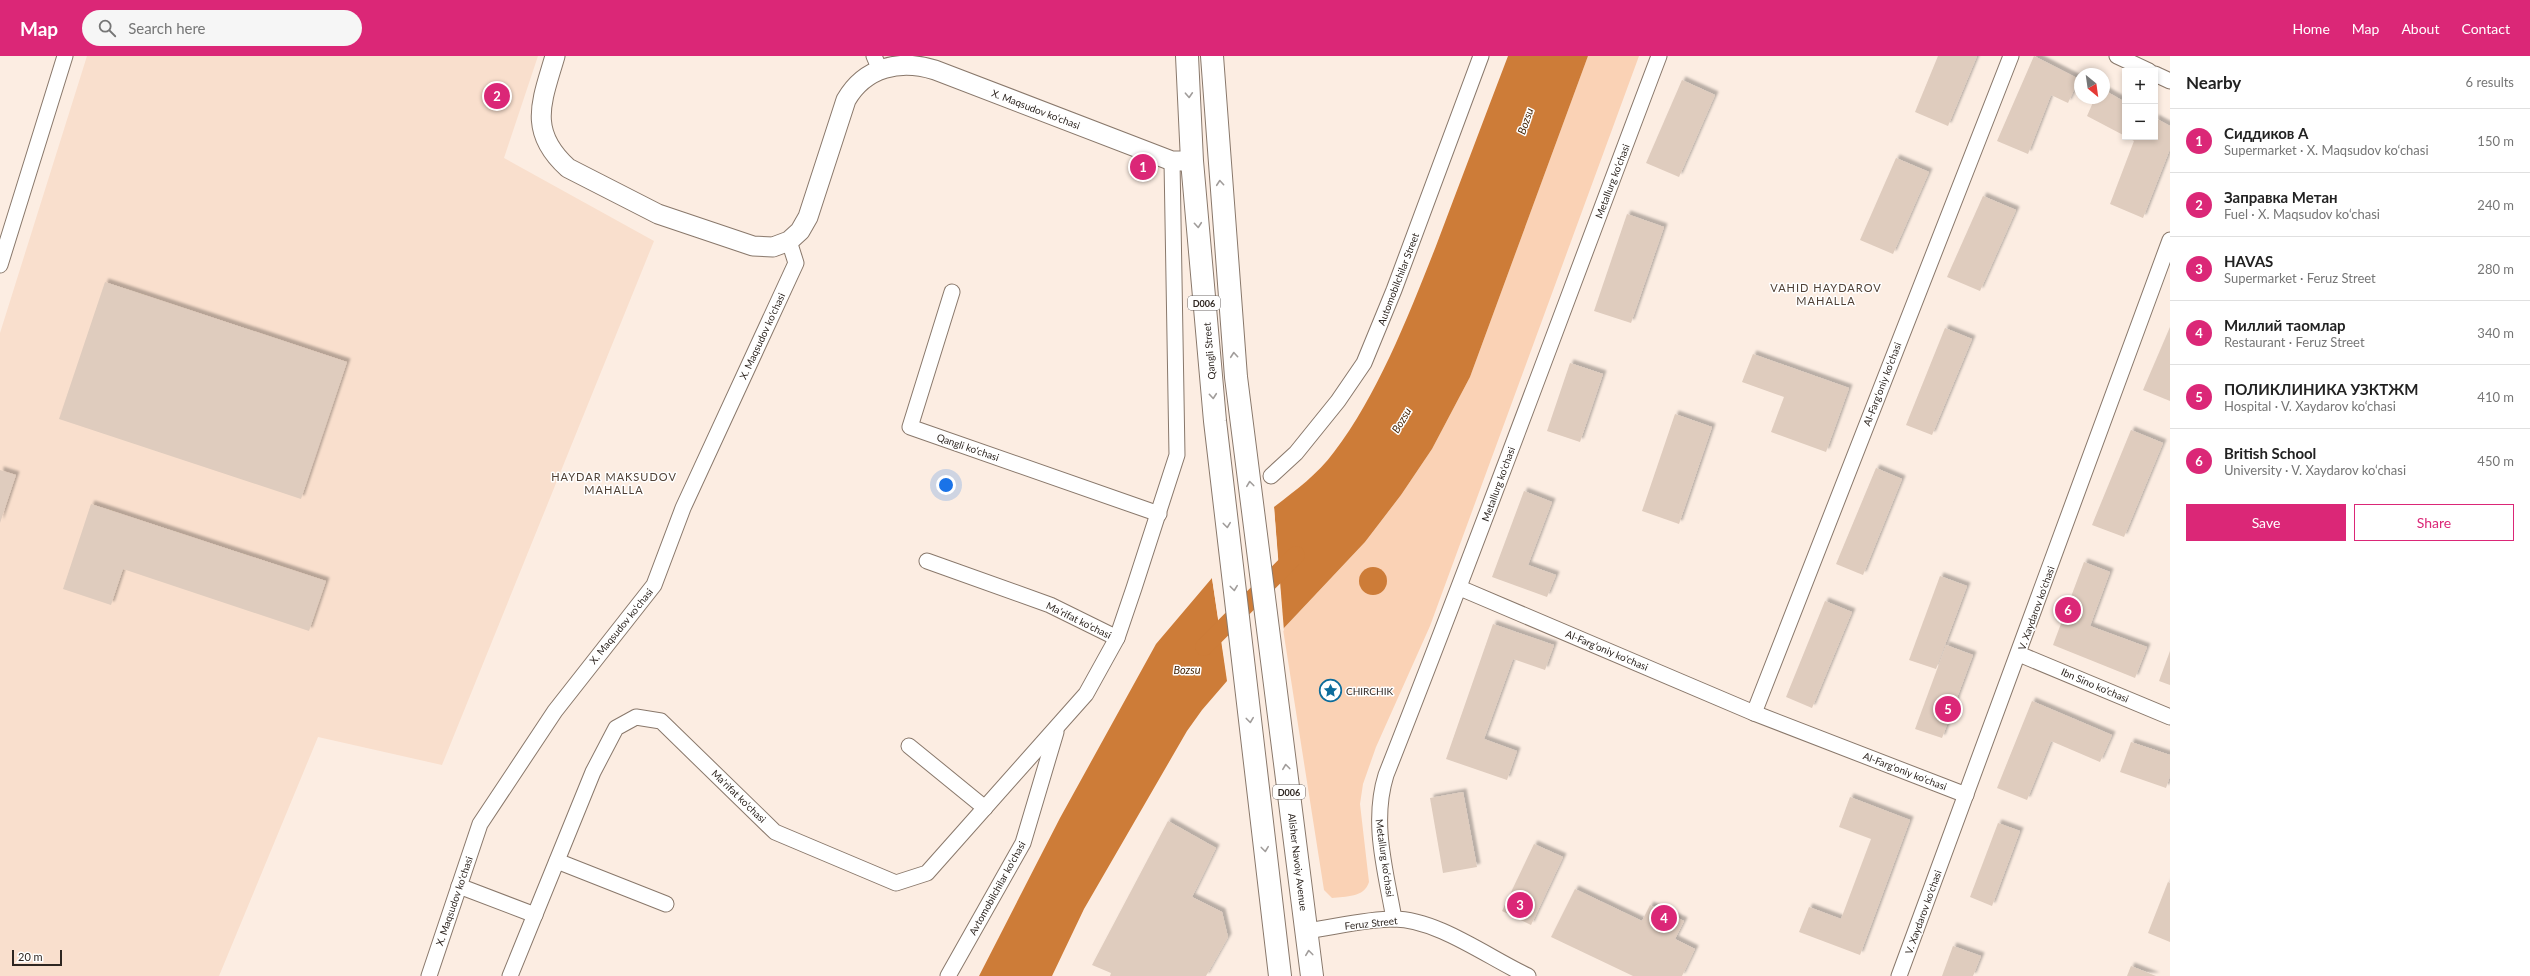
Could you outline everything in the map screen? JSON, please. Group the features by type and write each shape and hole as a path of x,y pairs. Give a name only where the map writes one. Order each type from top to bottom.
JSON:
{"main road":[{"name":"Qangli Street","path":"1187,56 1182,161 1215,421 1274,935"},
{"name":"D006","path":"1212,56 1218,160"},
{"path":"1182,161 1218,160"},
{"name":"Alisher Navoiy Avenue","path":"1218,160 1236,378 1312,976"},
{"name":"Feruz Street","path":"1274,935 1307,931"},
{"name":"D006","path":"1274,935 1280,976"}],"street":[{"path":"0,266 65,56"},
{"name":"X. Maqsudov ko‘chasi","path":"555,56 540,107 540,116 544,134 552,149 568,168 658,214 753,246 772,247 789,241 800,231 808,217 846,100 853,88 877,63 924,67 1182,161"},
{"name":"Automobilchilar Street","path":"1271,476 1296,453 1338,401 1364,363 1394,290 1481,56"},
{"name":"Metallurg ko‘chasi","path":"1394,919 1379,823 1380,798 1386,776 1460,588 1530,397 1659,56"},
{"name":"Al-Farg‘oniy ko‘chasi","path":"1754,713 2011,56"},
{"path":"2117,56 2142,68"},
{"path":"2158,75 2170,81"},
{"path":"1117,638 1159,514 1177,455 1182,161"},
{"name":"V. Xaydarov ko‘chasi","path":"1899,976 2019,654 2170,240"},
{"name":"X. Maqsudov ko‘chasi","path":"430,976 480,824 555,711 654,585 683,508 796,263 789,241"},
{"name":"Qangli ko‘chasi","path":"952,292 910,427 1159,514"},
{"name":"Maʼrifat ko‘chasi","path":"510,976 593,772 616,728 636,717 661,721 775,832 896,883 927,873 1086,694 1117,638 1050,605 927,561"},
{"name":"Al-Farg‘oniy ko‘chasi","path":"1460,588 1754,713 1966,795"},
{"name":"Ibn Sino ko‘chasi","path":"2019,654 2170,717"},
{"name":"Avtomobilchilar ko‘chasi","path":"948,976 1023,843 1058,727"},
{"path":"909,746 985,808"},
{"path":"557,861 666,904"},
{"path":"459,886 535,915"},
{"name":"Feruz Street","path":"1307,931 1394,919 1430,926 1528,976"}],"shaded area":[{"path":"87,56 538,56 504,158 654,241 442,765 318,737 219,976 0,976 0,333"},
{"path":"1588,56 1639,56 1430,626 1376,747 1363,784 1360,804 1369,882 1367,887 1359,894 1332,898 1324,890 1283,629 1365,542 1401,495 1432,449 1470,377"}],"water":[{"path":"1508,56 1588,56 1470,377 1432,449 1401,495 1365,542 1283,629 1274,507 1306,481 1328,460 1350,429 1379,379 1404,325 1436,246"},
{"path":"1373,567 1383,571 1387,581 1383,591 1373,595 1363,591 1359,581 1363,571"},
{"name":"Bozsu","path":"1212,578 1227,681 1202,710 1187,731 1084,909 1052,976 979,976 1060,818 1156,644"}],"pier":[{"path":"1274,507 1284,631 1281,629 1272,508"},
{"path":"1214,576 1229,680 1228,683 1212,578"}],"building":[{"path":"1938,56 1977,56 1948,126 1915,112"},
{"path":"2034,56 2074,76 2074,90 2068,103 2051,95 2028,154 1997,141"},
{"path":"1682,80 1715,95 1679,177 1646,163"},
{"path":"2110,93 2122,100 2122,134 2087,116 2092,104 2110,104"},
{"path":"2158,120 2170,126 2170,149 2143,218 2110,204 2134,141 2132,140 2158,140"},
{"path":"1896,158 1929,172 1893,254 1860,240"},
{"path":"1983,196 2016,210 1980,291 1947,277"},
{"path":"1627,214 1664,227 1631,323 1594,311"},
{"path":"105,282 347,362 301,499 59,419"},
{"path":"2170,327 2170,401 2143,390"},
{"path":"1945,328 1972,339 1932,435 1906,425"},
{"path":"1753,354 1849,388 1826,452 1771,432 1784,397 1742,382"},
{"path":"1570,363 1603,374 1580,442 1547,431"},
{"path":"1675,414 1712,427 1679,524 1642,511"},
{"path":"2131,430 2163,443 2124,537 2092,525"},
{"path":"1876,468 1902,479 1863,575 1836,564"},
{"path":"0,470 16,475 0,523"},
{"path":"1524,491 1552,502 1528,565 1556,575 1547,597 1492,577"},
{"path":"91,504 326,581 309,631 123,569 111,605 63,589"},
{"path":"2084,562 2110,572 2090,626 2147,647 2135,678 2053,645"},
{"path":"1940,576 1967,586 1936,669 1909,660"},
{"path":"1825,601 1852,612 1812,708 1786,697"},
{"path":"1493,624 1554,645 1545,670 1513,659 1484,739 1517,751 1507,780 1446,759"},
{"path":"1946,645 1973,655 1942,738 1915,729"},
{"path":"2170,651 2170,685 2159,681"},
{"path":"2032,701 2112,735 2100,762 2051,741 2027,800 1997,788"},
{"path":"2131,742 2170,755 2170,776 2166,788 2120,772"},
{"path":"1463,792 1477,867 1443,873 1430,798"},
{"path":"1850,797 1910,820 1860,955 1799,932 1809,907 1841,919 1871,839 1839,827"},
{"path":"1168,821 1216,848 1192,897 1222,912 1228,937 1206,976 1110,976 1111,973 1092,965"},
{"path":"1998,823 2020,831 1992,906 1970,897"},
{"path":"1534,844 1563,857 1531,925 1502,911"},
{"path":"2168,882 2170,883 2170,942 2148,933"},
{"path":"1575,889 1642,921 1650,905 1684,921 1675,939 1695,949 1682,976 1633,976 1551,937"},
{"path":"1953,946 1981,956 1973,976 1942,976"},
{"path":"2131,966 2156,976 2127,976"}],"waterway":[{"name":"Bozsu","path":"1204,647 1296,555"}],"place":[{"name":"Заправка Метан","path":"497,96"},
{"name":"Сиддиков А","path":"1143,167"},
{"name":"British School","path":"2068,610"},
{"name":"CHIRCHIK","path":"1330,691"},
{"name":"ПОЛИКЛИНИКА УЗКТЖМ","path":"1948,709"},
{"name":"HAVAS","path":"1520,905"},
{"name":"Миллий таомлар","path":"1664,918"}],"district":[{"name":"VAHID HAYDAROV MAHALLA","path":"1826,293"},
{"name":"HAYDAR MAKSUDOV MAHALLA","path":"614,482"}]}
